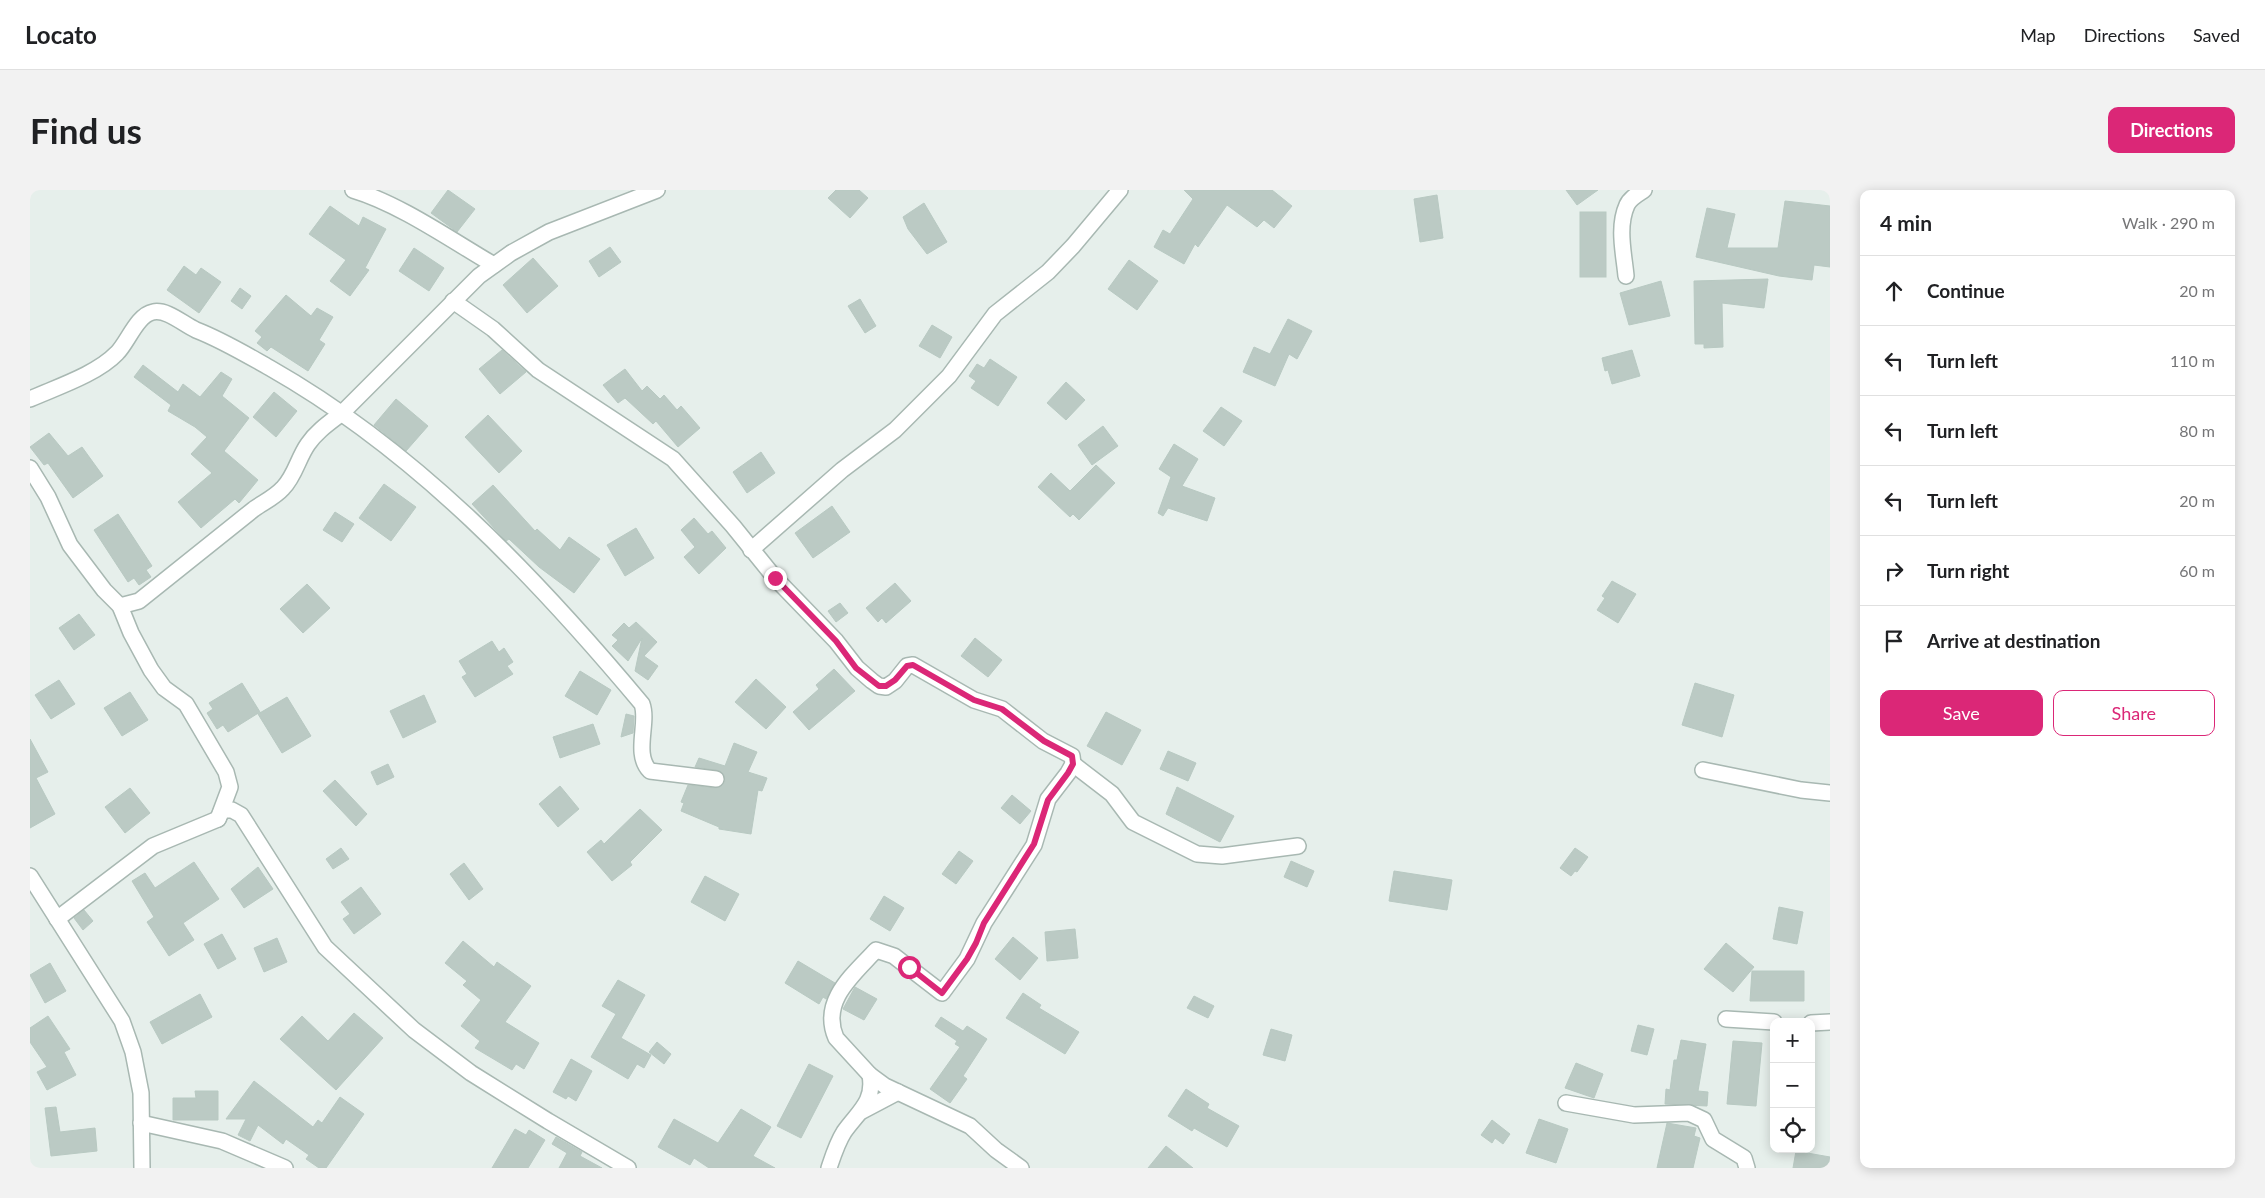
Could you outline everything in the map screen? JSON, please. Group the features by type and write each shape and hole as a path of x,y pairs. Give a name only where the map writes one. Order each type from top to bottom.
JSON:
{"street":[{"path":"353,190 412,217 494,265"},
{"path":"120,606 139,601 254,508 274,497 284,487 298,467 306,446 318,430 342,413 479,276 549,232 657,190"},
{"path":"751,550 842,470 895,430 949,376 995,314 1048,272 1074,246 1120,190"},
{"path":"1626,276 1622,239 1624,216 1627,204 1633,197 1644,190"},
{"path":"453,301 493,329 538,370 673,459 775,578 836,641 856,668 879,686 886,686 895,680 907,666 913,665 974,700 1002,709 1044,741 1072,756 1073,764 1048,800 1034,844 984,923 967,959 942,993 894,956 876,950 844,984 833,1002 833,1031 842,1046 859,1061 870,1075 885,1086 970,1126 996,1150 1021,1168"},
{"path":"30,399 104,365 118,353 147,314 154,311 166,313 183,325 216,338 297,384 342,413 452,501 599,652 642,704 644,711 642,727 644,763 650,770 716,779"},
{"path":"30,468 48,497 70,546 104,590 120,606 131,633 151,670 164,688 186,704 226,772 230,787 218,818"},
{"path":"1073,764 1112,794 1133,822 1197,854 1222,856 1298,846"},
{"path":"1703,770 1801,790 1830,792"},
{"path":"57,919 153,846 218,818 222,810 232,810 241,816 325,947 414,1030 472,1073 628,1168"},
{"path":"30,876 122,1021 133,1052 141,1093 142,1168"},
{"path":"1726,1019 1770,1022"},
{"path":"1815,1023 1830,1022"},
{"path":"829,1168 841,1138 862,1111 872,1089 870,1075"},
{"path":"862,1111 898,1092"},
{"path":"1566,1103 1634,1115 1689,1113 1704,1120 1713,1139 1744,1158 1748,1168"},
{"path":"141,1123 222,1140 285,1168"}],"building":[{"path":"448,190 475,209 457,232 431,213"},
{"path":"836,190 859,190 868,198 850,218 828,198"},
{"path":"1184,190 1272,190 1292,206 1274,228 1264,220 1257,227 1227,205 1198,247 1195,244 1184,264 1154,247 1163,230 1170,234 1193,199"},
{"path":"1566,190 1598,190 1577,205"},
{"path":"1437,195 1443,238 1420,242 1414,199"},
{"path":"1785,201 1830,206 1830,267 1814,265 1812,280 1779,276 1696,257 1707,208 1735,214 1727,248 1778,248"},
{"path":"924,203 947,242 927,254 908,229 903,217"},
{"path":"330,206 359,226 363,217 386,229 365,268 369,270 350,296 330,281 346,260 309,234"},
{"path":"1580,212 1606,212 1606,277 1580,277"},
{"path":"610,247 621,262 599,277 589,261"},
{"path":"414,248 444,268 429,291 399,271"},
{"path":"533,258 558,286 527,313 503,285"},
{"path":"1129,260 1158,281 1137,310 1108,289"},
{"path":"184,266 196,275 201,268 221,282 199,313 167,290"},
{"path":"1768,279 1764,308 1722,303 1723,347 1704,348 1704,344 1695,344 1694,281"},
{"path":"1661,281 1670,316 1629,325 1620,293"},
{"path":"240,288 251,296 242,309 231,301"},
{"path":"286,295 311,316 317,308 333,317 319,340 325,344 308,371 271,347 267,351 257,343 262,337 255,331"},
{"path":"860,299 876,326 865,333 848,306"},
{"path":"1288,319 1312,331 1297,359 1289,354 1275,386 1243,372 1254,347 1270,354"},
{"path":"932,325 952,337 940,358 919,346"},
{"path":"502,350 526,372 500,394 479,369"},
{"path":"1632,350 1640,376 1612,384 1608,370 1605,371 1602,358"},
{"path":"990,359 1017,377 998,406 971,388 976,381 969,376 977,364 984,368"},
{"path":"143,365 178,392 183,384 200,397 221,372 232,379 222,396 249,418 224,451 258,480 239,503 235,499 201,528 178,502 212,473 191,454 207,437 195,427 168,411 171,405 134,377"},
{"path":"625,369 642,391 647,386 660,399 664,395 677,410 681,406 700,428 678,447 656,421 653,424 625,398 618,403 603,385"},
{"path":"1066,382 1085,400 1066,420 1047,403"},
{"path":"274,392 297,411 276,437 253,417"},
{"path":"396,399 428,426 406,451 374,425"},
{"path":"1221,407 1242,421 1224,446 1203,431"},
{"path":"488,415 522,451 499,473 465,437"},
{"path":"1103,426 1118,446 1092,465 1078,445"},
{"path":"49,433 68,456 82,447 103,476 73,498 48,463 44,465 30,447"},
{"path":"1174,444 1198,459 1182,486 1215,498 1207,521 1168,508 1163,516 1158,513 1171,477 1159,469"},
{"path":"761,452 775,473 747,493 733,472"},
{"path":"1096,465 1115,483 1079,520 1073,514 1070,517 1038,487 1051,473 1070,491"},
{"path":"384,484 416,507 391,541 359,518"},
{"path":"493,485 535,531 537,529 560,550 569,537 600,559 574,593 539,567 509,539 506,541 472,504"},
{"path":"832,506 850,532 813,558 795,533"},
{"path":"335,512 354,524 342,542 323,530"},
{"path":"118,514 152,566 146,570 151,577 139,585 134,578 128,582 94,530"},
{"path":"694,518 708,534 712,531 726,548 699,574 684,557 695,547 681,530"},
{"path":"636,528 654,558 625,576 607,545"},
{"path":"1612,581 1636,594 1618,623 1597,610 1605,598 1602,596"},
{"path":"895,583 911,601 886,623 882,618 878,622 866,608"},
{"path":"307,584 330,608 303,633 280,609"},
{"path":"840,603 848,613 836,622 828,611"},
{"path":"79,614 95,635 74,650 59,628"},
{"path":"636,622 657,642 644,656 658,666 648,680 635,671 642,638 628,661 612,646 618,640 612,635 624,623 629,628"},
{"path":"975,638 1002,660 988,677 961,656"},
{"path":"492,641 499,652 504,648 513,662 507,666 513,674 475,697 462,677 467,674 459,661"},
{"path":"834,669 855,691 809,730 793,712 819,689 816,685"},
{"path":"580,671 611,690 597,715 565,696"},
{"path":"756,679 786,707 766,729 735,702"},
{"path":"59,680 75,704 51,719 35,695"},
{"path":"242,683 260,712 228,732 223,725 217,729 207,713 213,709 209,703"},
{"path":"1695,683 1734,695 1722,737 1682,725"},
{"path":"130,692 148,720 122,736 104,708"},
{"path":"424,695 436,722 403,738 390,711"},
{"path":"287,697 311,736 282,753 258,714"},
{"path":"1106,712 1141,730 1122,765 1087,746"},
{"path":"626,714 634,716 633,733 621,737"},
{"path":"593,724 600,744 560,758 553,737"},
{"path":"30,739 48,772 36,778 55,814 30,828"},
{"path":"734,743 757,752 748,772 767,778 762,791 758,790 751,834 719,829 719,827 681,811 684,803 681,802 688,785 715,788 720,787 725,781 721,771 695,767 699,758 725,766"},
{"path":"1168,751 1196,763 1188,781 1160,769"},
{"path":"388,764 394,777 377,785 371,772"},
{"path":"335,780 367,814 356,826 323,791"},
{"path":"560,786 579,809 558,827 539,804"},
{"path":"1177,787 1234,816 1220,842 1166,814"},
{"path":"130,788 150,813 125,833 105,807"},
{"path":"1012,795 1031,811 1020,824 1001,808"},
{"path":"640,809 662,830 630,862 632,865 612,881 587,852 601,840 604,844"},
{"path":"341,848 349,859 333,869 326,859"},
{"path":"1575,848 1588,857 1577,872 1575,871 1571,876 1560,868"},
{"path":"959,851 973,861 956,884 942,874"},
{"path":"1291,861 1314,871 1307,887 1284,877"},
{"path":"194,862 219,899 183,923 194,940 169,956 147,922 154,917 132,881 145,873 155,888"},
{"path":"464,863 483,889 469,900 450,874"},
{"path":"258,867 273,889 244,908 231,889"},
{"path":"1394,871 1452,880 1447,910 1389,901"},
{"path":"705,876 739,894 725,921 691,902"},
{"path":"361,887 381,914 354,934 343,919 350,914 341,902"},
{"path":"884,896 904,908 890,931 870,919"},
{"path":"1779,907 1803,912 1797,944 1773,939"},
{"path":"84,910 93,921 83,930 74,918"},
{"path":"1075,929 1078,958 1047,961 1045,932"},
{"path":"222,934 236,959 218,969 204,944"},
{"path":"1013,937 1038,958 1020,980 995,959"},
{"path":"277,938 287,962 264,972 254,948"},
{"path":"463,941 494,967 497,962 531,986 505,1022 539,1043 524,1069 516,1064 512,1070 475,1048 480,1041 461,1026 481,1000 463,985 467,981 445,963"},
{"path":"1726,943 1754,967 1733,992 1704,969"},
{"path":"798,961 835,983 826,999 823,997 819,1004 785,983"},
{"path":"50,963 66,991 45,1003 30,975"},
{"path":"1752,971 1804,971 1804,1001 1750,1001"},
{"path":"618,980 645,995 621,1038 651,1055 644,1068 637,1064 628,1079 591,1057 616,1014 602,1006"},
{"path":"855,987 877,999 864,1020 843,1009"},
{"path":"1023,993 1041,1005 1039,1008 1079,1032 1065,1054 1006,1018"},
{"path":"200,994 212,1017 162,1044 150,1022"},
{"path":"1194,996 1214,1006 1208,1018 1187,1008"},
{"path":"354,1013 383,1038 336,1090 280,1039 302,1016 328,1041"},
{"path":"48,1016 70,1049 64,1052 76,1075 47,1090 37,1072 47,1067 30,1042 30,1028"},
{"path":"941,1017 963,1031 967,1026 987,1039 963,1076 967,1079 950,1103 930,1089 960,1047 955,1044 957,1041 935,1026"},
{"path":"1638,1025 1654,1029 1647,1055 1631,1051"},
{"path":"1271,1029 1292,1035 1285,1061 1263,1055"},
{"path":"1681,1040 1706,1044 1698,1091 1708,1092 1707,1106 1665,1104 1666,1089 1670,1090 1674,1060 1677,1060"},
{"path":"1733,1041 1762,1043 1756,1106 1727,1104"},
{"path":"657,1042 671,1054 664,1064 649,1052"},
{"path":"571,1059 592,1071 576,1101 568,1096 566,1099 553,1092"},
{"path":"1576,1063 1603,1074 1594,1098 1565,1088"},
{"path":"809,1064 833,1076 801,1138 777,1126"},
{"path":"254,1081 313,1127 318,1120 322,1123 340,1097 364,1114 326,1168 319,1168 306,1159 309,1155 286,1139 283,1144 258,1125 250,1141 238,1135 246,1119 226,1119"},
{"path":"1186,1089 1209,1104 1207,1108 1239,1126 1227,1147 1194,1128 1192,1131 1168,1116"},
{"path":"195,1091 218,1091 218,1120 173,1120 173,1098 196,1098"},
{"path":"56,1107 60,1132 95,1128 97,1151 51,1156 45,1108"},
{"path":"741,1109 771,1127 753,1156 775,1168 709,1168 694,1158 690,1165 658,1147 674,1119 718,1143"},
{"path":"1539,1119 1568,1129 1556,1163 1526,1153"},
{"path":"1492,1120 1510,1134 1503,1144 1495,1138 1492,1143 1481,1135"},
{"path":"1667,1123 1696,1128 1694,1136 1700,1138 1693,1168 1657,1168"},
{"path":"515,1129 526,1135 529,1130 545,1140 528,1168 492,1168"},
{"path":"556,1137 582,1152 580,1156 602,1168 559,1168 567,1153 552,1144"},
{"path":"1166,1146 1193,1168 1148,1168"},
{"path":"1796,1153 1830,1157 1830,1168 1793,1168"}],"route":[{"path":"775,578 836,641 856,668 879,686 886,686 895,680 907,666 913,665 974,700 1002,709 1044,741 1072,756 1073,764 1048,800 1034,844 998,899 989,918 984,923 967,959 942,993 909,967"}]}
